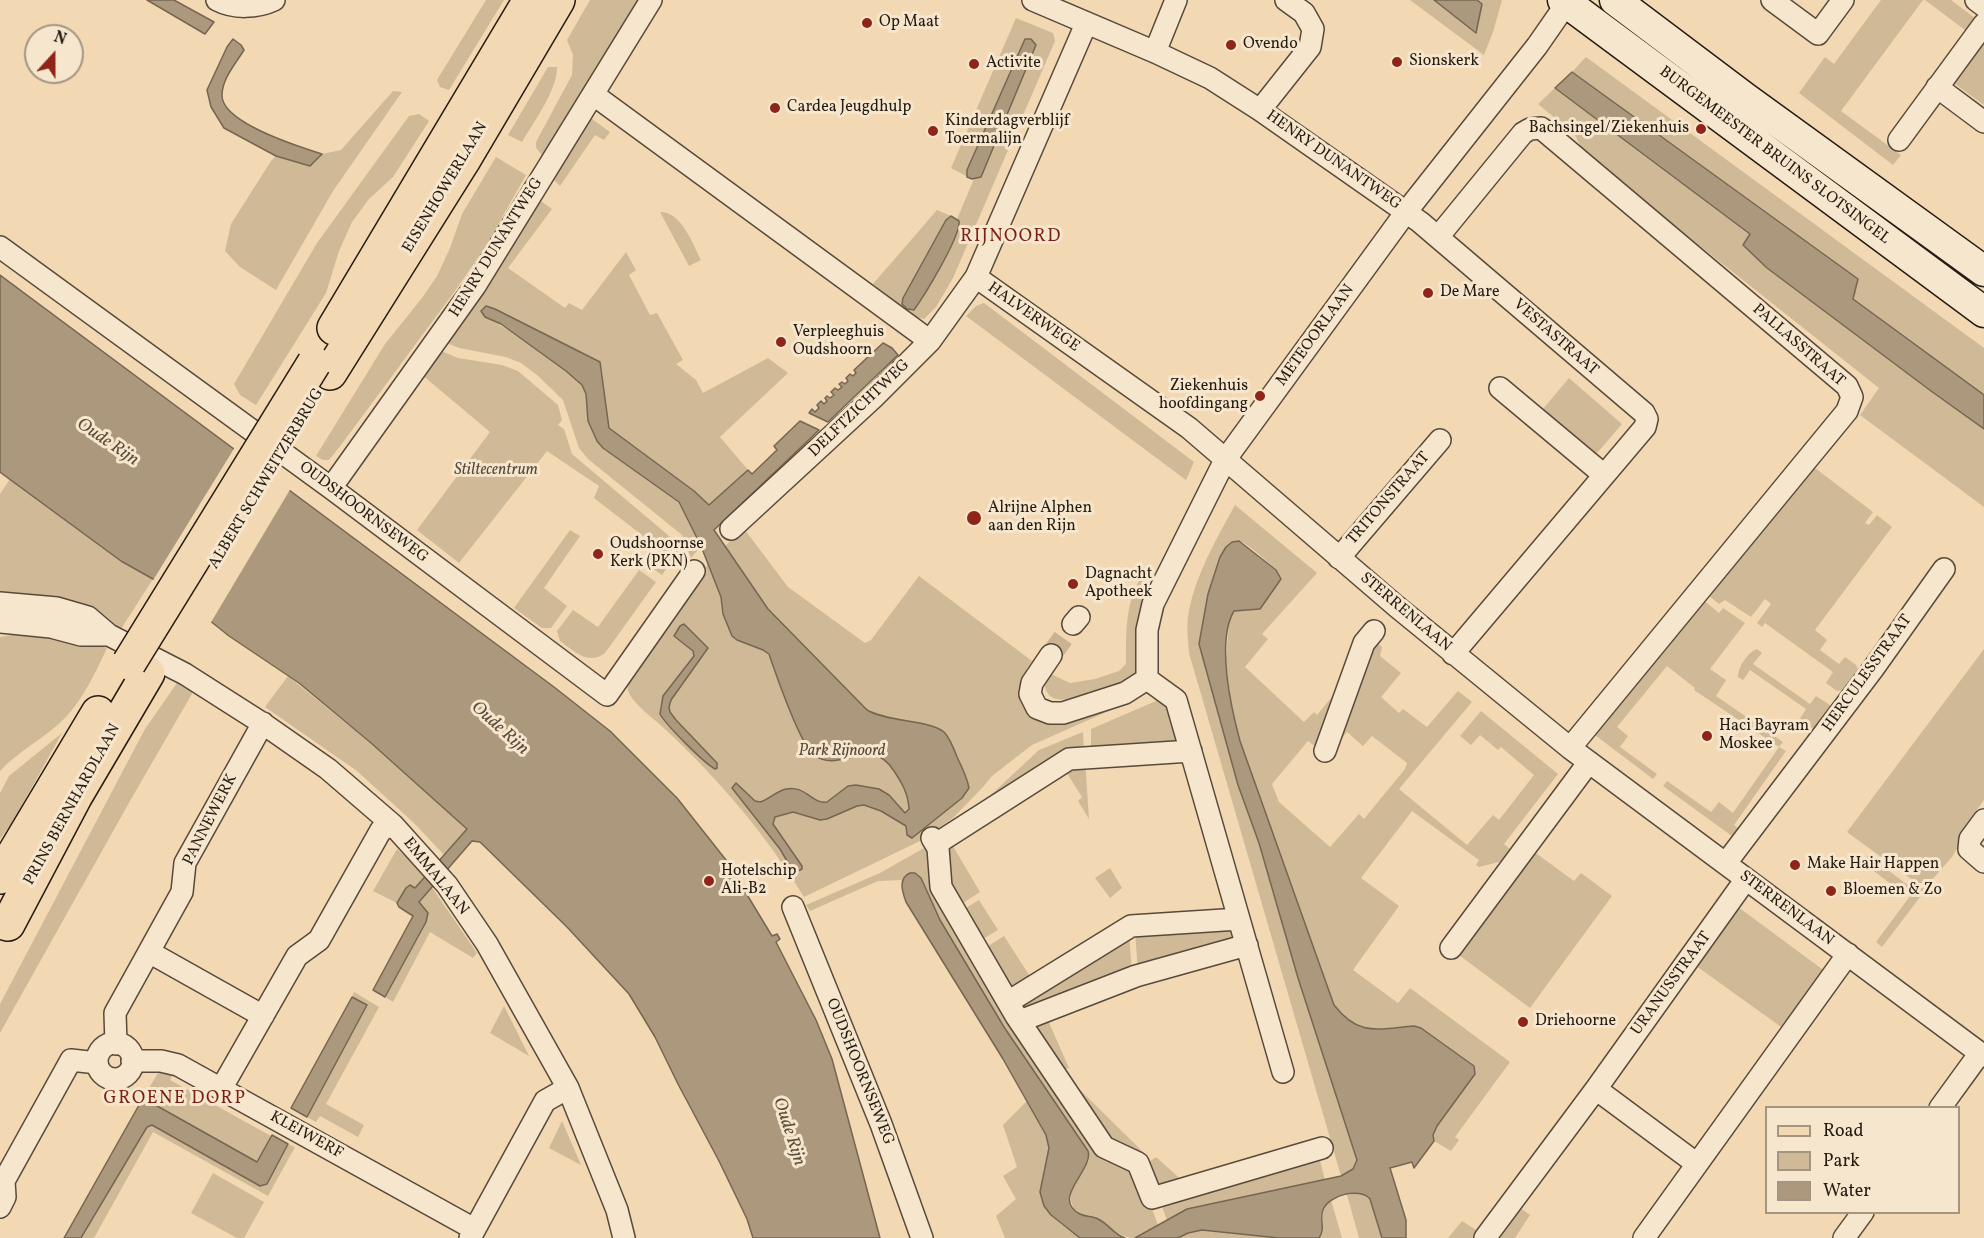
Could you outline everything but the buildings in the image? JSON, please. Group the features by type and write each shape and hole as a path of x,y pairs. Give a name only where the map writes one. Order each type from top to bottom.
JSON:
{"main road":[{"name":"EISENHOWERLAAN","path":"322,368 530,0"},
{"name":"EISENHOWERLAAN","path":"322,368 463,161 558,0"},
{"name":"BURGEMEESTER BRUINS SLOTSINGEL","path":"1615,0 1984,272"},
{"name":"BURGEMEESTER BRUINS SLOTSINGEL","path":"1566,1 1984,312"},
{"name":"ALBERT SCHWEITZERBRUG","path":"139,668 322,368"},
{"name":"PRINS BERNHARDLAAN","path":"0,877 10,847 139,668"},
{"name":"PRINS BERNHARDLAAN","path":"2,924 75,797 139,668"}],"street":[{"path":"217,0 224,4 243,7 274,0"},
{"name":"HENRY DUNANTWEG","path":"331,488 475,286 651,0"},
{"name":"HENRY DUNANTWEG","path":"1033,0 1210,78 1260,110 1406,212"},
{"path":"1155,52 1176,0"},
{"name":"HENRY DUNANTWEG","path":"1260,110 1310,46 1313,29 1304,13 1286,0"},
{"path":"1772,0 1818,34 1843,0"},
{"path":"1976,0 1984,6"},
{"name":"METEOORLAAN","path":"1148,678 1147,630 1152,604 1225,460 1406,212 1537,46 1566,1"},
{"name":"HALVERWEGE","path":"1086,24 976,277 1189,428 1225,460"},
{"path":"1899,140 1984,24"},
{"path":"1937,87 1984,122"},
{"path":"594,95 930,341"},
{"name":"PALLASSTRAAT","path":"1438,237 1523,133 1530,129 1540,128 1847,386 1852,397 1848,411 1570,748"},
{"name":"VESTASTRAAT","path":"1406,212 1644,413 1647,420 1646,427 1453,654"},
{"name":"OUDSHOORNSEWEG","path":"0,247 331,488 608,695 694,571"},
{"name":"DELFTZICHTWEG","path":"731,529 873,399 930,341 976,277"},
{"path":"1500,388 1604,475"},
{"name":"TRITONSTRAAT","path":"1339,558 1440,440"},
{"name":"STERRENLAAN","path":"1225,460 1453,654 1570,748 1982,1055"},
{"name":"HERCULESSTRAAT","path":"1725,863 1873,669 1944,569"},
{"name":"EMMALAAN","path":"0,603 57,608 88,617 109,635 185,674 263,723 328,769 393,825 447,885 487,944 568,1088 616,1209 624,1238"},
{"name":"EMMALAAN","path":"0,622 51,627 81,635 109,635"},
{"name":"STERRENLAAN","path":"1325,751 1364,643 1374,631"},
{"path":"1051,655 1032,683 1030,694 1037,708 1050,713 1063,713 1125,693 1148,678 1176,700 1283,1072"},
{"name":"PANNEWERK","path":"116,1044 115,1013 182,892 185,863 263,723"},
{"path":"1191,751 1069,759 934,841 938,848 941,887 1008,1002 1104,1147 1138,1163 1155,1205 1322,1148"},
{"path":"1451,948 1589,762"},
{"path":"1984,820 1970,838 1969,849 1984,862"},
{"path":"221,1089 297,956 319,940 381,830 393,825"},
{"name":"URANUSSTRAAT","path":"1485,1238 1596,1089 1746,879"},
{"name":"OUDSHOORNSEWEG","path":"793,907 881,1124 922,1238"},
{"path":"1008,1002 1131,926 1239,919"},
{"path":"1020,1021 1136,976 1247,945"},
{"path":"149,952 263,1016"},
{"path":"1644,1238 1848,954"},
{"path":"109,1044 116,1044 128,1049 132,1061 128,1074 116,1079 103,1075 97,1063 102,1049 109,1044"},
{"path":"1941,1106 1982,1055"},
{"path":"0,1207 5,1197 4,1181 71,1060 97,1063"},
{"name":"KLEIWERF","path":"132,1061 161,1061 178,1065 472,1234 545,1101 568,1088"},
{"path":"1596,1089 1697,1164"},
{"path":"1844,1238 1862,1214"}],"green space":[{"path":"486,0 504,0 449,90 440,87 437,80"},
{"path":"590,0 638,0 542,155 536,148 536,142 572,75 573,55 567,40"},
{"path":"1410,0 1434,0 1476,33 1482,5 1477,0 1502,0 1484,55"},
{"path":"1881,0 1923,0 1841,111 1901,155 1893,165 1799,93 1825,57 1834,64"},
{"path":"1925,0 1951,0 1979,21 1969,33"},
{"path":"1016,18 1053,33 1055,41 953,278 936,307 924,319 915,317 873,284 937,210 951,216 946,220 903,298 902,304 911,311 915,310 959,221 957,219 974,179 981,177 1036,45 967,177 951,168"},
{"path":"1984,38 1984,105 1951,81"},
{"path":"1586,57 1984,348 1984,395 1853,299 1858,279 1572,72"},
{"path":"548,67 557,67 554,85 522,142 508,135"},
{"path":"1555,88 1751,234 1744,245 1767,268 1984,429 1984,507 1860,415 1879,388 1584,154 1575,135 1538,104"},
{"path":"393,91 402,92 333,191 276,290 240,267 225,251 231,224 271,161 276,156 310,166 322,154 341,150"},
{"path":"419,114 429,121 393,177 369,199 352,222 339,251 326,293 256,405 240,395 234,384 317,243 409,116"},
{"path":"588,116 610,132 604,140 595,135 560,186 551,177"},
{"path":"496,157 526,175 486,246 329,460 316,456 385,344 437,276 462,214"},
{"path":"538,199 552,209 508,268 565,308 569,303 582,310 626,252 636,270 629,275 650,315 657,313 683,360 676,364 696,380 703,393 768,358 788,373 720,437 748,470 710,505 609,428 600,362 495,309 485,317 540,351 580,384 585,391 593,433 603,448 676,498 701,546 691,558 682,535 588,459 579,448 563,400 537,375 521,363 506,357 459,348 445,342"},
{"path":"660,212 668,213 680,223 701,260 689,266"},
{"path":"984,303 1194,462 1186,480 966,316 976,306"},
{"name":"Stiltecentrum","path":"439,350 458,358 502,365 518,371 558,405 562,420 558,425 564,429 572,454 675,541 684,569 672,561 662,575 648,565 660,549 594,498 599,486 547,451 459,563 417,530 490,432 421,374"},
{"path":"1569,378 1622,424 1591,460 1538,415"},
{"path":"1811,465 1873,512 1865,523 1869,525 1877,515 1892,527 1815,630 1827,640 1820,650 1839,664 1845,657 1856,665 1859,672 1846,690 1837,691 1826,683 1833,672 1765,623 1762,627 1757,623 1771,604 1765,599 1751,617 1725,600 1719,604 1707,594"},
{"path":"10,479 153,579 121,629 70,608 0,591 0,494"},
{"path":"1235,505 1317,573 1262,634 1268,639 1245,667 1304,722 1314,712 1317,715 1346,680 1320,750 1308,741 1272,784 1279,802 1330,847 1359,814 1364,819 1405,769 1407,763 1372,736 1363,746 1347,732 1328,754 1372,639 1382,647 1380,656 1401,673 1381,697 1399,713 1403,709 1427,727 1458,691 1472,702 1399,789 1467,845 1493,815 1499,820 1534,775 1501,747 1498,750 1480,735 1471,745 1460,736 1481,711 1558,774 1504,844 1511,850 1503,861 1479,867 1476,865 1479,860 1412,811 1361,878 1399,906 1353,970 1398,1003 1410,988 1510,1062 1455,1137 1459,1140 1451,1151 1434,1141 1433,1135 1437,1126 1475,1074 1474,1066 1440,1041 1377,1029 1363,1029 1353,1025 1334,1006 1240,741 1232,711 1226,661 1229,620 1234,611 1276,569 1247,545 1235,541 1226,547 1208,594 1199,644 1238,785 1259,843 1298,978 1357,1160 1353,1169 1341,1176 1189,653 1188,622 1192,597 1208,556"},
{"path":"570,530 580,536 544,588 567,606 551,628 542,628 514,608"},
{"name":"Park Rijnoord","path":"745,530 788,587 865,643 871,640 919,576 1032,661 1022,677 1020,689 1035,715 1129,702 1032,745 992,776 953,818 918,842 804,897 774,851 741,809 686,749 639,706 630,695 628,688 628,676 708,564 737,534"},
{"path":"639,570 656,582 605,653 599,657 587,658 560,641 557,631 573,610 598,627"},
{"path":"1143,580 1150,584 1150,588 1139,613 1138,665 1137,673 1132,680 1062,700 1050,696 1045,689 1044,679 1049,673 1070,683 1095,679 1119,671 1126,664 1126,632 1131,600 1139,581"},
{"path":"1701,598 1719,613 1723,608 1745,623 1710,669 1726,680 1716,696 1783,742 1779,747 1694,690 1695,688 1667,666 1617,727 1628,736 1620,747 1657,774 1653,779 1591,732"},
{"path":"24,633 71,637 107,648 84,693 66,717 0,771 0,637"},
{"path":"1757,649 1762,653 1753,664 1810,704 1816,696 1830,705 1827,716 1822,722 1812,728 1799,720 1806,709 1750,670 1743,680 1738,677 1744,660"},
{"path":"1984,649 1984,800 1961,831 1965,836 1952,857 1931,881 1918,884 1847,832"},
{"path":"288,676 370,743 467,829 444,855 415,824 357,771 265,707"},
{"path":"177,683 193,692 0,1033 0,1004 145,729"},
{"path":"1160,695 1168,702 1184,747 1091,755 1091,729 1156,701"},
{"path":"1083,732 1084,756 966,818 1039,750"},
{"path":"62,733 12,823 0,839 0,793 9,776"},
{"path":"1779,747 1786,751 1734,825 1742,831 1736,839 1663,786 1667,781 1711,812 1719,802 1733,813"},
{"path":"1085,760 1089,819 1078,801 1082,797 1063,767"},
{"path":"950,841 980,892 957,907 940,846"},
{"path":"931,844 940,890 1091,1136 1136,1166 1158,1225 1143,1235 1133,1238 1120,1234 1074,1209 1072,1191 1089,1160 1088,1151 1004,1027 940,920 921,878 905,876 902,880 878,881 810,911 806,905 880,873"},
{"path":"397,849 427,875 414,888 406,888 397,903 373,891"},
{"path":"1533,851 1574,881 1581,873 1612,896 1530,1008 1455,952"},
{"path":"1868,855 1909,886 1906,890 1902,888 1900,891 1862,862"},
{"path":"1110,868 1122,888 1110,898 1095,878"},
{"path":"431,886 477,953 473,958 430,932 393,1002 385,997 426,922 428,913 419,902"},
{"path":"1916,888 1927,888 1882,947 1876,942"},
{"path":"979,900 998,930 978,942 959,912"},
{"path":"1734,904 1826,972 1784,1029 1692,963"},
{"path":"1231,922 1237,944 1138,973 1135,930"},
{"path":"1129,931 1132,975 1021,1018 1013,1004"},
{"path":"1004,936 1033,981 1009,997 982,950"},
{"path":"354,992 379,1007 326,1104 364,1125 358,1137 320,1116 316,1122 307,1117 367,1006 352,997"},
{"path":"504,1006 529,1056 490,1033"},
{"path":"1047,1018 1069,1068 1058,1072 1028,1026"},
{"path":"161,1068 175,1069 170,1080 271,1136 257,1163 143,1098"},
{"path":"1069,1079 1145,1154 1138,1159 1107,1145"},
{"path":"1027,1101 1044,1130 1048,1142 1042,1187 1045,1206 1055,1219 1080,1238 1005,1238 996,1216 1016,1199 1003,1176 1017,1167 1003,1125"},
{"path":"562,1121 581,1165 549,1148"},
{"path":"152,1125 267,1184 288,1144 295,1147 268,1196 153,1132 94,1238 82,1238 146,1127"},
{"path":"1318,1153 1325,1180 1187,1209 1167,1220 1160,1201"},
{"path":"1156,1157 1185,1183 1154,1192 1143,1166"},
{"path":"213,1173 264,1202 244,1238 237,1238 191,1213"},
{"path":"1358,1193 1367,1195 1370,1199 1382,1238 1359,1238 1347,1195"},
{"path":"1505,1197 1530,1215 1515,1238 1448,1238 1462,1221 1479,1232"},
{"path":"1331,1200 1342,1238 1319,1238 1324,1209"},
{"path":"1202,1230 1279,1238 1178,1238"}],"water":[{"path":"147,0 174,0 214,22 205,34"},
{"path":"1434,0 1477,0 1482,4 1476,33"},
{"path":"233,39 244,50 224,83 222,95 225,105 247,124 297,146 322,154 310,166 276,156 224,128 211,107 207,90"},
{"path":"1025,39 1031,39 1036,45 981,177 972,179 967,177 967,170"},
{"path":"1572,72 1858,279 1853,299 1984,395 1984,429 1767,268 1743,245 1750,234 1555,88"},
{"path":"951,216 959,221 948,252 914,310 907,309 902,304 903,298 946,220"},
{"name":"Oude Rijn","path":"0,275 554,687 610,731 677,798 726,860 772,936 777,934 780,939 776,942 816,1020 832,1059 880,1238 753,1238 747,1219 719,1161 655,1037 629,994 567,927 480,842 472,841 419,902 428,913 426,922 385,997 373,990 413,916 399,907 397,903 406,888 410,885 415,888 467,829 371,743 299,683 229,636 153,579 121,561 0,472"},
{"path":"486,306 600,362 609,428 694,491 709,505 748,470 752,474 777,450 774,446 800,421 819,430 714,530 768,609 867,710 886,717 929,725 944,732 952,744 968,784 969,788 962,798 912,838 907,835 906,826 881,811 864,805 820,820 793,812 775,817 773,824 802,866 802,869 794,873 780,849 732,788 736,783 755,801 760,802 779,791 793,788 821,802 827,802 848,786 879,789 889,795 905,813 909,809 902,784 885,760 875,755 835,761 824,760 814,755 795,723 769,654 732,636 723,614 721,597 701,546 679,502 603,448 597,441 588,421 586,394 582,385 501,324 485,317 481,311"},
{"path":"883,343 898,355 828,422 809,413 812,409 815,412 819,408 817,405 821,401 824,404 827,396 830,398 834,395 831,392 835,388 838,390 842,387 839,384 842,382 845,384 848,381 846,378 850,374 853,376 856,373 854,370"},
{"path":"1239,541 1276,570 1281,579 1260,609 1234,611 1226,639 1229,693 1240,741 1334,1005 1352,1022 1370,1029 1414,1026 1421,1028 1474,1066 1475,1074 1437,1126 1433,1135 1434,1141 1414,1168 1412,1162 1390,1168 1406,1220 1406,1238 1382,1238 1370,1199 1365,1195 1352,1193 1337,1197 1326,1205 1322,1214 1322,1231 1319,1238 1279,1238 1202,1230 1178,1238 1135,1238 1187,1209 1341,1176 1353,1169 1357,1160 1298,978 1259,843 1238,785 1199,644 1208,594 1220,557 1226,547 1232,542"},
{"path":"684,624 708,648 671,700 670,712 717,763 715,769 686,743 660,714 663,696 694,656 693,651 674,636"},
{"path":"910,873 915,873 921,878 940,920 1004,1027 1088,1151 1085,1167 1071,1192 1069,1200 1072,1207 1080,1214 1102,1221 1125,1238 1080,1238 1051,1215 1044,1206 1040,1192 1049,1148 1046,1135 1003,1059 906,902 902,881"},
{"path":"352,997 367,1005 307,1117 291,1108"},
{"path":"143,1098 257,1162 272,1135 288,1144 267,1184 260,1186 152,1125 147,1127 81,1238 64,1238"}],"pier":[{"path":"235,447 291,488 210,624 152,582"}],"tunnel":[{"path":"1051,655 1073,624"}],"place":[{"name":"Op Maat","path":"867,23"},
{"name":"Ovendo","path":"1231,45"},
{"name":"Sionskerk","path":"1397,62"},
{"name":"Activite","path":"974,64"},
{"name":"Cardea Jeugdhulp","path":"775,108"},
{"name":"Bachsingel/Ziekenhuis","path":"1701,129"},
{"name":"Kinderdagverblijf Toermalijn","path":"933,131"},
{"name":"De Mare","path":"1428,293"},
{"name":"Verpleeghuis Oudshoorn","path":"781,342"},
{"name":"Ziekenhuis hoofdingang","path":"1260,396"},
{"name":"Alrijne Alphen aan den Rijn","path":"974,518"},
{"name":"Oudshoornse Kerk (PKN)","path":"598,554"},
{"name":"Dagnacht Apotheek","path":"1073,584"},
{"name":"Haci Bayram Moskee","path":"1707,736"},
{"name":"Make Hair Happen","path":"1795,865"},
{"name":"Hotelschip Ali-B2","path":"709,881"},
{"name":"Bloemen & Zo","path":"1831,891"},
{"name":"Driehoorne","path":"1523,1022"}],"district":[{"name":"RIJNOORD","path":"1011,238"},
{"name":"GROENE DORP","path":"175,1100"}]}
